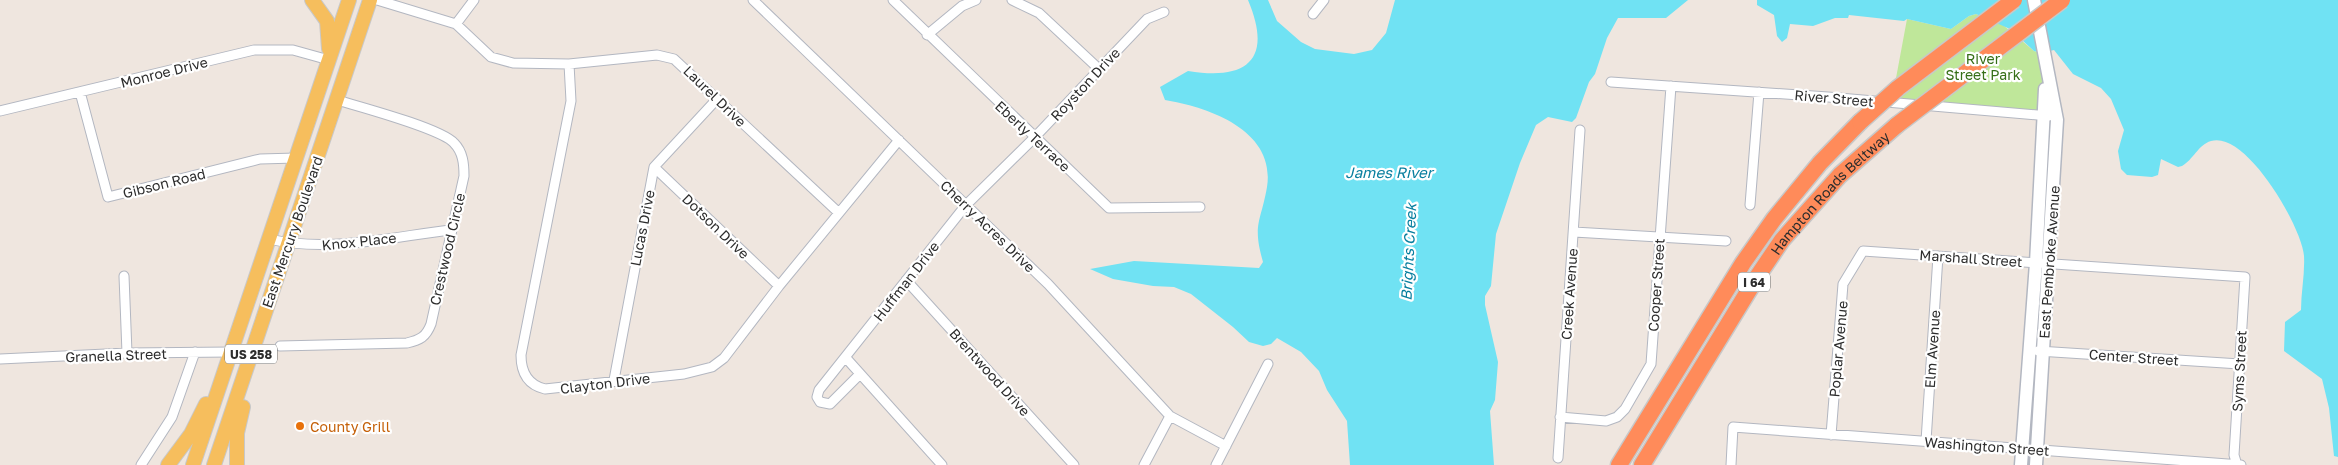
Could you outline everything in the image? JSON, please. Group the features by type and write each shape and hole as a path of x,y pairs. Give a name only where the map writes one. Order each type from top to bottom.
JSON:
{"highway":[{"name":"Hampton Roads Beltway","path":"1619,465 1739,270 1774,219 1820,164 1860,122 1898,88 2014,0"},
{"name":"Hampton Roads Beltway","path":"1642,465 1757,277 1782,240 1840,174 1897,125 2062,0"}],"main road":[{"path":"312,0 326,21 329,60"},
{"name":"East Mercury Boulevard","path":"193,465 349,0"},
{"name":"East Mercury Boulevard","path":"214,465 370,0"},
{"name":"East Pembroke Avenue","path":"2034,0 2045,61 2051,116 2042,263 2043,351 2036,465"},
{"name":"East Pembroke Avenue","path":"2021,465 2029,350 2042,263"},
{"path":"237,465 238,424 254,372 270,298"},
{"path":"168,465 197,422 231,352"}],"street":[{"path":"376,0 456,24 474,0"},
{"name":"Cherry Acres Drive","path":"753,0 1048,284 1170,416 1226,446"},
{"name":"Eberly Terrace","path":"892,0 1109,208 1200,207"},
{"path":"927,35 962,6 976,0"},
{"path":"1012,0 1039,13 1099,69"},
{"path":"1313,14 1324,0"},
{"name":"Royston Drive","path":"966,205 1034,138 1147,19 1164,12"},
{"name":"Laurel Drive","path":"456,24 483,50 500,60 521,64 569,64 648,55 665,56 682,64 839,213"},
{"name":"Monroe Drive","path":"0,111 254,50 292,50 329,60"},
{"name":"Clayton Drive","path":"569,64 571,101 520,355 521,368 531,383 545,389 614,380 684,374 712,368 724,358 779,286 898,140"},
{"name":"River Street","path":"1611,82 2051,116"},
{"name":"Cooper Street","path":"1560,417 1606,420 1617,418 1625,409 1650,364 1671,86"},
{"name":"Gibson Road","path":"80,92 108,196 260,159 296,158"},
{"path":"1750,205 1759,92"},
{"path":"654,167 717,99"},
{"name":"Crestwood Circle","path":"280,346 407,343 420,339 427,333 431,324 450,230 464,176 464,163 454,142 438,132 337,100"},
{"name":"Creek Avenue","path":"1558,458 1580,130"},
{"name":"Lucas Drive","path":"614,380 654,167"},
{"name":"Dotson Drive","path":"654,167 779,286"},
{"name":"Huffman Drive","path":"860,374 830,404 820,402 817,397 819,390 966,205"},
{"name":"Knox Place","path":"269,239 288,244 317,246 450,230"},
{"path":"1574,232 1726,242"},
{"name":"Marshall Street","path":"1854,265 1863,251 2245,277"},
{"name":"Elm Avenue","path":"1926,441 1938,256"},
{"name":"Poplar Avenue","path":"1831,435 1843,284 1854,265"},
{"path":"124,276 127,353"},
{"name":"Syms Street","path":"2237,465 2234,454 2245,277"},
{"name":"Brentwood Drive","path":"906,280 1074,465"},
{"name":"Center Street","path":"2029,350 2240,364"},
{"path":"141,465 174,412 195,352"},
{"name":"Granella Street","path":"0,360 127,353 231,352"},
{"path":"846,358 942,465"},
{"path":"1216,465 1268,364"},
{"path":"1144,465 1170,416"},
{"name":"Washington Street","path":"1731,465 1733,427 2241,465"}],"green space":[{"name":"River Street Park","path":"1976,14 2003,25 2034,51 2041,53 2046,116 1891,105 1907,19 1951,29 1969,16"}],"water":[{"name":"James River","path":"1248,0 1268,0 1277,21 1301,42 1315,49 1354,54 1372,50 1386,33 1395,0 1688,0 1666,18 1618,18 1607,38 1595,74 1589,82 1576,118 1572,122 1548,117 1536,125 1520,163 1496,234 1491,286 1485,296 1485,305 1498,362 1495,400 1490,411 1494,465 1350,465 1347,421 1327,390 1319,371 1301,352 1277,338 1271,344 1263,346 1249,342 1191,294 1174,287 1153,286 1113,279 1090,269 1134,261 1259,268 1263,262 1258,231 1267,187 1267,167 1261,150 1250,136 1219,116 1182,103 1165,100 1160,87 1188,71 1226,72 1240,68 1250,61 1256,51 1258,37 1255,20"},
{"path":"1757,0 2338,0 2338,457 2334,456 2329,408 2322,379 2284,351 2285,322 2301,310 2304,256 2301,242 2294,224 2270,183 2240,150 2225,142 2211,141 2206,143 2182,166 2178,167 2161,159 2158,175 2152,177 2127,175 2121,169 2118,151 2124,130 2111,99 2101,88 2073,74 2054,50 2041,53 2034,51 2010,29 1976,14 1969,16 1951,29 1907,19 1904,21 1849,15 1848,18 1835,18 1813,26 1790,24 1787,38 1782,42 1777,36 1774,15 1757,5"}],"place":[{"name":"County Grill","path":"300,426"}],"water label":[{"name":"Brights Creek","path":"1408,252"}]}
